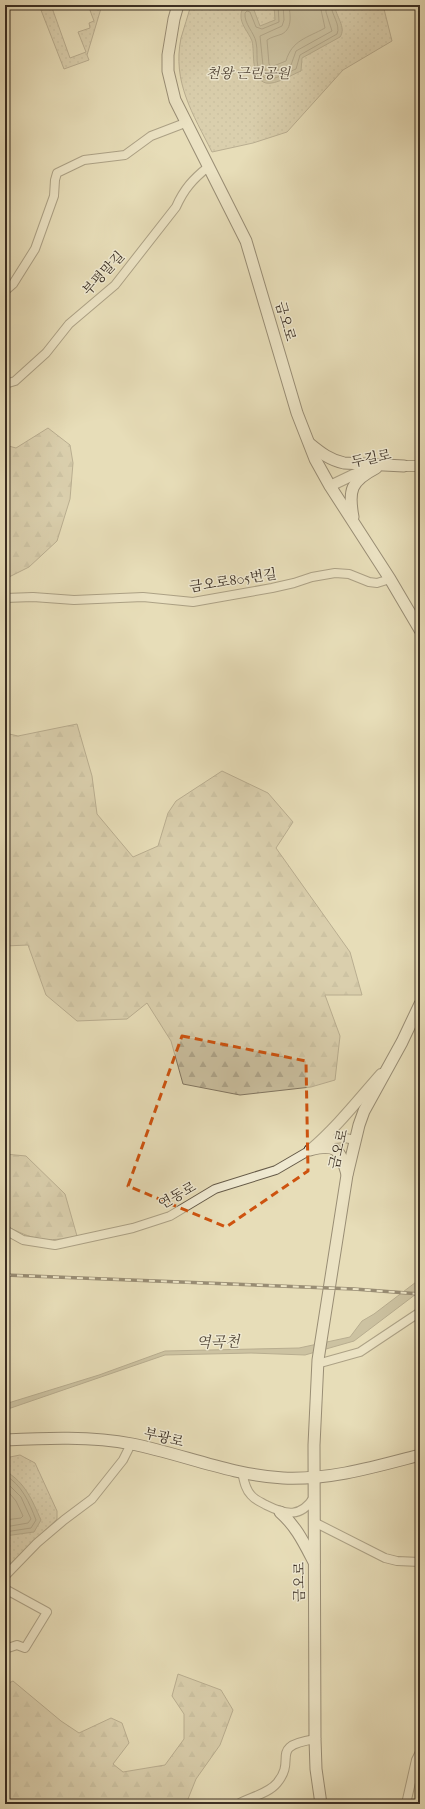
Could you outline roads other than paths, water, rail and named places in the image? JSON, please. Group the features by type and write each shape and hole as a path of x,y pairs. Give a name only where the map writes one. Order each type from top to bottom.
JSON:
{"main road":[{"name":"금오로","path":"178,5 170,38 168,71 175,100 185,123 246,241 297,413 307,441 330,486 390,579 420,630"},
{"path":"307,441 321,453 335,461 349,464 404,466"},
{"path":"354,524 351,505 351,490 358,479 376,468"},
{"name":"금오로","path":"321,1804 316,1769 315,1739 314,1478 318,1362 324,1314 354,1140 364,1111 413,1020 420,1004"},
{"path":"310,1150 325,1146 336,1150 341,1156 347,1175"},
{"name":"부광로","path":"5,1440 68,1438 131,1444 242,1472 283,1478 339,1476 420,1456"},
{"path":"280,1512 288,1519 301,1537 314,1564"}],"street":[{"path":"5,291 13,284 35,249 54,196 57,173 84,160 125,155 151,136 185,123"},
{"name":"부평말길","path":"5,384 15,381 46,353 69,324 115,285 176,207 183,192 192,180 208,167"},
{"name":"두길로","path":"330,486 353,474 376,468 420,466"},
{"name":"금오로805번길","path":"5,598 33,597 74,600 143,597 193,602 280,586 312,577 335,573 348,574 369,582 377,583 390,579"},
{"path":"310,1150 324,1138 389,1065"},
{"name":"연동로","path":"5,1230 23,1240 55,1245 133,1228 170,1216 214,1189 276,1170 293,1162 310,1150 334,1138 354,1140"},
{"path":"318,1362 360,1352 420,1312"},
{"path":"5,1576 43,1539 92,1499 123,1460 131,1444"},
{"path":"242,1472 250,1495 280,1512 296,1512 304,1508 314,1496"},
{"path":"314,1522 386,1558 397,1561 420,1562"},
{"path":"5,1589 47,1612 25,1648 17,1645 5,1649"},
{"path":"238,1804 270,1789 276,1784 284,1769 286,1751 292,1744 315,1739"},
{"path":"406,1804 416,1760 420,1752"}],"water":[{"path":"247,5 254,10 260,26 275,20 274,5 335,5 342,33 340,37 302,58 301,71 274,83 266,83 257,76 255,71 252,41 243,25 241,18 241,12"},
{"path":"420,1279 420,1291 354,1341 305,1355 251,1353 165,1355 5,1410 5,1404 99,1375 165,1351 299,1348 350,1337 362,1321 374,1314"},
{"path":"5,1471 18,1480 34,1505 41,1520 34,1532 5,1536"}],"railway":[{"path":"5,1275 354,1289 420,1294"}],"park label":[{"name":"천왕 근린공원","path":"248,73"}],"water label":[{"name":"역곡천","path":"218,1342"}]}
